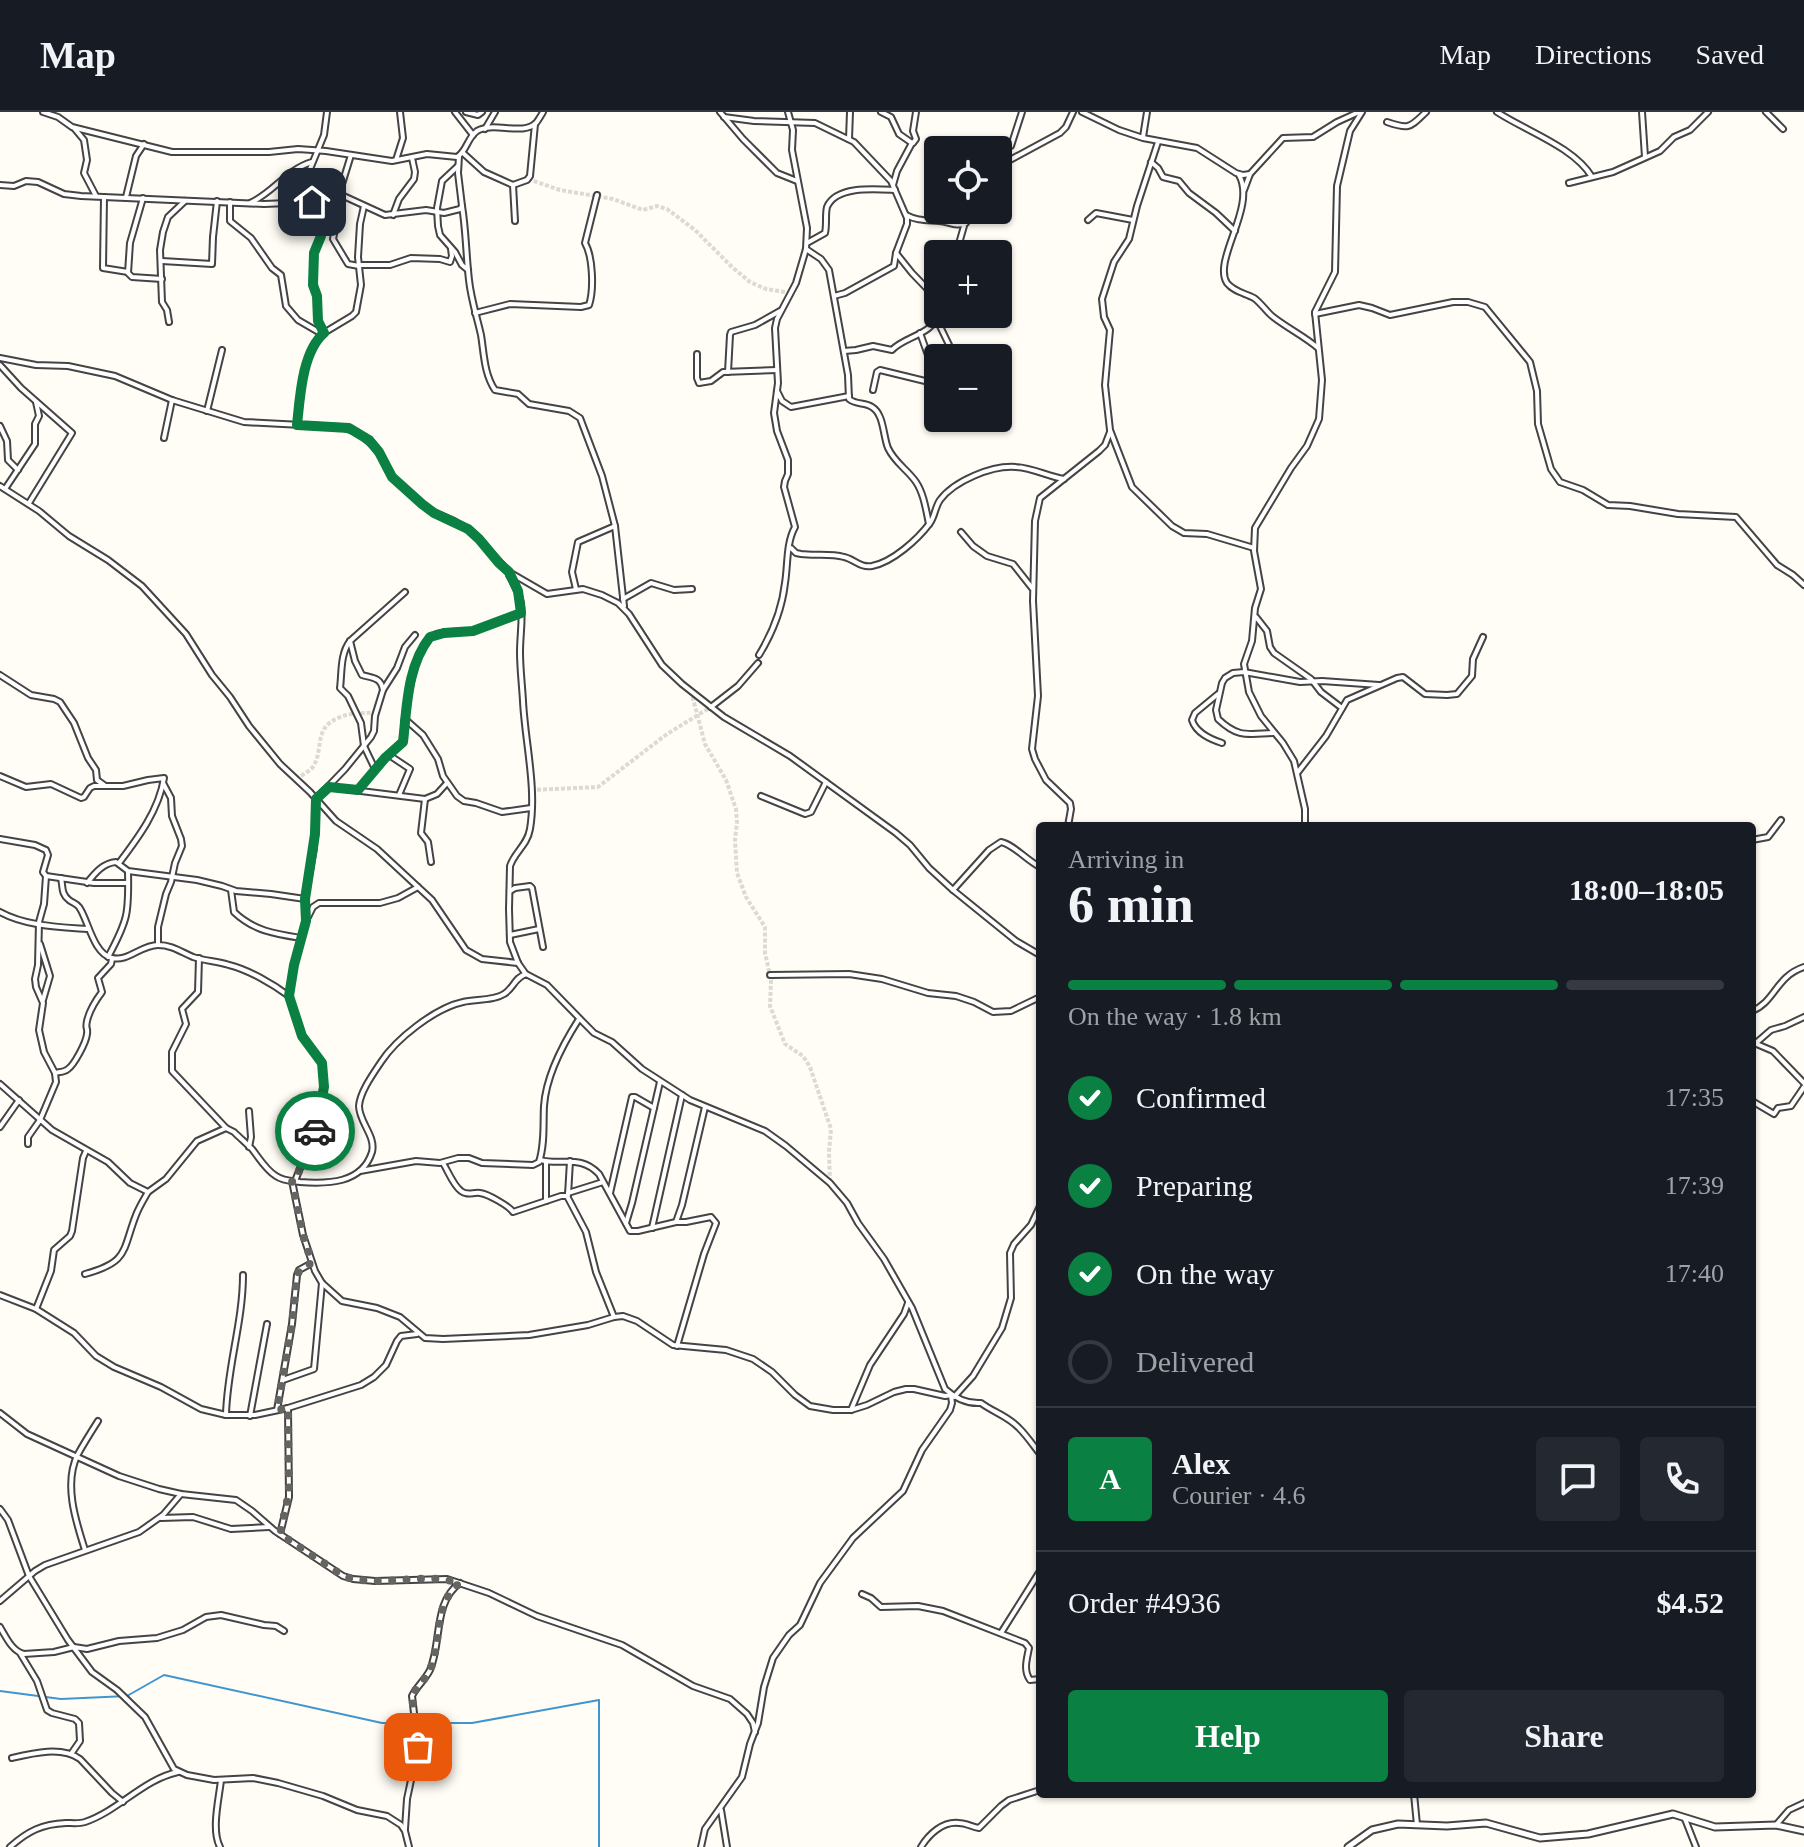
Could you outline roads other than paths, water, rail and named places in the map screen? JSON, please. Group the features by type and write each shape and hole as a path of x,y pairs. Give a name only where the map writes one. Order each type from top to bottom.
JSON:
{"street":[{"path":"43,112 58,117 84,140 87,160 84,173 96,197"},
{"path":"327,112 325,133 313,161 309,194 312,202 334,219 333,239 348,264 390,265 411,258 450,262 451,246"},
{"path":"396,161 403,136 400,112"},
{"path":"455,112 473,135"},
{"path":"466,112 478,115 482,112"},
{"path":"485,129 495,112"},
{"path":"461,155 484,172 513,185 527,180 530,176 535,124 543,112"},
{"path":"759,655 780,614 795,525 784,487 788,461 774,416 777,391 775,328 796,283 807,246 806,217 792,150 792,124 788,112"},
{"path":"849,139 850,112"},
{"path":"881,112 891,117 899,134 912,144"},
{"path":"894,188 897,171 916,139 913,131 916,112"},
{"path":"1012,143 1022,112"},
{"path":"1012,159 1057,136 1066,127 1073,112"},
{"path":"1082,112 1143,138 1197,148 1239,175 1243,190 1223,269 1228,284 1255,299 1271,315 1320,349"},
{"path":"1143,138 1147,112"},
{"path":"1243,190 1250,174 1283,138 1313,137 1360,112"},
{"path":"1305,822 1298,772 1288,750 1263,721 1253,700 1244,664 1252,641 1255,608 1261,591 1254,548 1255,528 1307,446 1318,423 1323,386 1315,314 1335,272 1337,182 1350,130 1360,112"},
{"path":"1387,122 1402,127 1411,126 1426,112"},
{"path":"1497,112 1574,157 1592,177"},
{"path":"1642,112 1645,157"},
{"path":"1569,183 1613,172 1662,149 1674,137 1690,130 1708,112"},
{"path":"1766,112 1783,129"},
{"path":"722,114 792,124 815,123 849,139 860,148 894,188 907,224 894,266 834,296"},
{"path":"722,114 777,173 798,182"},
{"path":"535,124 522,128 485,129 473,135 461,155 464,238 475,313 494,389 520,395 529,404 569,411 580,418 602,476 615,526 626,610 668,671 711,707 783,751 905,839 953,890 1016,941 1036,953"},
{"path":"72,127 183,153 298,149 396,161 432,154 454,158 461,155"},
{"path":"1158,142 1129,239 1114,262 1102,299 1104,317 1110,330 1105,385 1110,430 1132,487 1172,526 1184,533 1207,534 1254,548"},
{"path":"126,197 136,156 144,144"},
{"path":"339,194 351,155"},
{"path":"393,215 399,199 414,179 412,158"},
{"path":"247,203 262,197 297,168 313,161"},
{"path":"1151,162 1163,177 1179,181 1235,231"},
{"path":"459,164 442,181 437,212 439,234 468,270"},
{"path":"1239,175 1250,174"},
{"path":"0,185 14,186 32,181 64,194 96,197 247,203 312,202"},
{"path":"310,185 339,194 381,214 426,210 449,213 462,206"},
{"path":"513,185 515,221"},
{"path":"807,246 825,233 828,207 836,197 850,191 894,188"},
{"path":"475,313 510,304 589,306 592,285 589,250 585,243 597,195"},
{"path":"104,197 103,268 128,272"},
{"path":"143,198 130,243 128,272 131,277 162,279"},
{"path":"169,322 162,302 160,250 166,221 187,200"},
{"path":"162,261 212,264 217,201"},
{"path":"230,202 230,221 251,238 272,268 281,275 286,306 298,320 323,334"},
{"path":"297,425 303,376 311,350 323,334 356,314 361,285 360,224 364,206"},
{"path":"321,211 321,236 314,253 313,285 323,334"},
{"path":"1088,220 1096,213 1133,220"},
{"path":"906,215 924,220"},
{"path":"807,246 827,266 844,351 849,396 852,402 875,409 890,451 920,490 929,524"},
{"path":"896,253 924,285"},
{"path":"1315,314 1359,305 1390,315 1453,302 1485,307 1530,362 1537,391 1538,424 1551,469 1560,482 1581,489 1608,505 1678,514 1736,517 1777,565 1804,585"},
{"path":"728,372 731,332 755,325 782,310"},
{"path":"844,351 872,346 892,350 928,328"},
{"path":"873,390 879,370 925,381 933,378 934,372 920,333"},
{"path":"207,411 222,350"},
{"path":"697,354 698,383 711,381 723,372 777,370"},
{"path":"0,358 36,365 68,366 115,376 172,400 244,422 349,428 362,434 376,448 392,477 429,510 473,533 509,572 547,594 587,590 626,610"},
{"path":"0,365 72,433 28,504"},
{"path":"777,391 782,401 791,407 849,396"},
{"path":"35,400 39,416 35,424 35,444 3,488 142,586 186,634 212,675 280,764 336,821 367,840 432,900 468,952 490,961 518,963"},
{"path":"164,438 172,400"},
{"path":"0,426 7,441 8,460 18,470"},
{"path":"1069,822 1070,803 1046,780 1032,749 1038,681 1033,590 1035,521 1040,498 1099,451 1105,445 1110,430"},
{"path":"789,547 796,553 843,556 864,566 872,566 907,548 929,524 944,496 982,472 1017,467 1066,479"},
{"path":"576,589 572,572 578,542 615,526"},
{"path":"961,532 987,556 1013,564 1033,590"},
{"path":"509,572 518,591 521,613 524,723 529,747 531,808 528,839 510,866 510,935 518,963 526,974 547,985 594,1033 612,1042 633,1063 705,1107 765,1131 830,1183 884,1259 919,1323 940,1379 952,1396"},
{"path":"623,599 651,583 674,590 692,589"},
{"path":"375,769 364,746 361,723 348,696 340,688 345,649 405,592"},
{"path":"358,790 404,740 409,687 419,654 430,637 473,631 521,613"},
{"path":"1255,617 1267,631 1274,653 1313,681 1321,692 1342,708"},
{"path":"306,921 305,899 314,848 316,799 373,734 383,690 397,668 405,647 415,635"},
{"path":"1298,772 1351,697 1403,677 1425,694 1457,694 1472,676 1473,659 1483,637"},
{"path":"350,641 360,672 379,680 383,690"},
{"path":"711,707 738,686 758,663"},
{"path":"1274,733 1244,735 1217,718 1216,710 1225,678 1244,672 1296,682 1382,685"},
{"path":"0,675 31,695 60,702 74,723 96,770 97,780 105,787"},
{"path":"1220,693 1195,713 1192,720 1203,735 1222,743"},
{"path":"405,719 423,735 438,759 447,783 464,801 495,811 531,808"},
{"path":"388,755 410,769 399,795"},
{"path":"0,776 26,787 51,784 78,797 84,797 94,786 123,786 164,778 140,836 119,863"},
{"path":"761,796 805,814 811,812 826,782"},
{"path":"158,945 158,927 182,842 172,816 171,796 163,783"},
{"path":"329,787 430,799 447,783"},
{"path":"425,799 421,834 427,841 431,862"},
{"path":"1756,839 1768,837 1781,820"},
{"path":"0,839 25,843 46,850 48,855 43,872 46,876 44,904 39,923 35,979 43,1003"},
{"path":"953,890 989,850 1001,842 1036,865"},
{"path":"87,883 107,863 119,863 128,871 172,875 231,890 305,899"},
{"path":"55,1073 70,1068 87,1035 88,1019 102,992 98,978 111,964 110,958 126,920 128,871"},
{"path":"46,876 87,883 128,883"},
{"path":"61,878 63,894 80,908 100,950 110,958 128,956 144,947 168,946 247,971 289,996"},
{"path":"510,891 523,886 532,888 543,947"},
{"path":"418,887 380,903 319,903 313,907 306,921 294,965 289,996 302,1036 322,1063 324,1082 316,1128 293,1181 303,1235 322,1283 342,1301 377,1308 400,1317 419,1334 433,1339 529,1335 623,1316 637,1321 677,1346 718,1349 763,1364 810,1406 851,1410 906,1389 952,1396 981,1403 1003,1416 1018,1426 1036,1449"},
{"path":"231,890 234,912 245,922 267,933 301,938"},
{"path":"0,912 12,918 89,929"},
{"path":"510,935 540,929"},
{"path":"28,1144 28,1137 40,1120 55,1085 55,1073 44,1052 39,1030 50,976 39,941"},
{"path":"199,958 198,992 182,1009 186,1024 172,1052 172,1071 274,1175 293,1181 334,1183 358,1172 416,1161 443,1163 469,1158 482,1163 523,1165 570,1161 584,1163 599,1174 633,1232 711,1217 716,1223 677,1346"},
{"path":"1756,1009 1764,1004 1787,976 1804,967"},
{"path":"358,1172 373,1148 363,1124 360,1101 389,1051 449,1006 506,994 518,977 526,974"},
{"path":"770,975 849,974 882,979 928,993 956,996 993,1012 1011,1011 1036,999"},
{"path":"1756,1041 1771,1030 1804,1017"},
{"path":"546,1201 544,1106 550,1078 579,1019"},
{"path":"1756,1044 1773,1051 1804,1085 1791,1106 1778,1108 1774,1114 1756,1104"},
{"path":"626,1223 660,1080"},
{"path":"0,1084 52,1130 108,1162 130,1183 148,1192"},
{"path":"652,1228 682,1095"},
{"path":"610,1193 632,1097 654,1108"},
{"path":"0,1127 19,1100"},
{"path":"676,1222 705,1107"},
{"path":"249,1111 249,1147"},
{"path":"85,1274 101,1270 125,1251 136,1213 148,1192 166,1179 197,1141 226,1128"},
{"path":"36,1309 51,1271 54,1250 72,1231 86,1150"},
{"path":"570,1161 568,1195 588,1237 596,1272 614,1317"},
{"path":"443,1163 459,1190 466,1194 487,1195 508,1205 513,1212 603,1182"},
{"path":"701,1847 705,1829 742,1777 773,1658 804,1619 820,1583 853,1538 903,1491 922,1450 950,1410 952,1396 973,1376 1002,1328 1011,1298 1010,1253 1036,1214"},
{"path":"277,1410 297,1275 301,1268 312,1263"},
{"path":"226,1415 243,1275"},
{"path":"283,1380 314,1369 322,1283"},
{"path":"0,1295 36,1309 74,1333 106,1362 198,1408 226,1415 250,1416 288,1408 361,1385 386,1365 401,1336 419,1334"},
{"path":"851,1410 870,1365 908,1303"},
{"path":"250,1416 267,1324"},
{"path":"280,1534 289,1492 288,1408"},
{"path":"0,1413 27,1434 119,1476 181,1494 236,1500 343,1576 375,1581 447,1579 489,1593 537,1616 622,1645 678,1678 730,1699 747,1714 755,1732"},
{"path":"85,1550 74,1510 72,1471 76,1456 98,1421"},
{"path":"0,1601 45,1565 139,1532 181,1494"},
{"path":"0,1509 8,1520 29,1576 74,1647 92,1672 117,1690 145,1717 178,1772"},
{"path":"158,1518 193,1517 231,1529 270,1527"},
{"path":"1001,1633 1036,1577"},
{"path":"409,1847 405,1831 407,1799 418,1747 412,1696 429,1672 447,1596 460,1583"},
{"path":"862,1594 881,1607 909,1606 943,1611 1025,1643 1029,1648 1025,1666 1027,1675 1030,1680 1036,1679"},
{"path":"20,1653 54,1652 74,1647 87,1649 119,1641 157,1638 183,1630 206,1617 221,1615 276,1626 284,1631"},
{"path":"0,1627 37,1681 47,1710 79,1723 80,1741 71,1754"},
{"path":"12,1758 41,1752 71,1754 80,1759 123,1802"},
{"path":"10,1847 31,1830 83,1822 165,1776 178,1772 221,1780 253,1778 293,1787 357,1810 387,1816 405,1831"},
{"path":"220,1847 216,1834 221,1780"},
{"path":"921,1847 931,1834 947,1824 959,1823 979,1828 1009,1800 1036,1791"},
{"path":"1414,1798 1417,1825"},
{"path":"1776,1825 1789,1810 1804,1803"},
{"path":"721,1807 727,1847"},
{"path":"1348,1847 1372,1830 1398,1824 1447,1826 1486,1823 1540,1838 1588,1834 1673,1814 1707,1826 1776,1825 1804,1831"},
{"path":"1685,1817 1696,1847"},
{"path":"1539,1847 1540,1838"}],"waterway":[{"path":"0,1691 61,1699 127,1696 164,1675 382,1723 472,1723 599,1700 599,1847"}],"tunnel":[{"path":"528,179 560,190 613,199 643,210 657,206 667,209 695,230 750,282 766,289 791,293"},
{"path":"691,691 705,744 726,780 736,809 737,873 746,897 765,927 765,953 771,980 770,1006 785,1044 803,1056 810,1067 831,1129 830,1183"},
{"path":"531,790 598,787 667,734 711,707"},
{"path":"296,779 312,768 322,734 330,723 347,715 376,712"}]}
